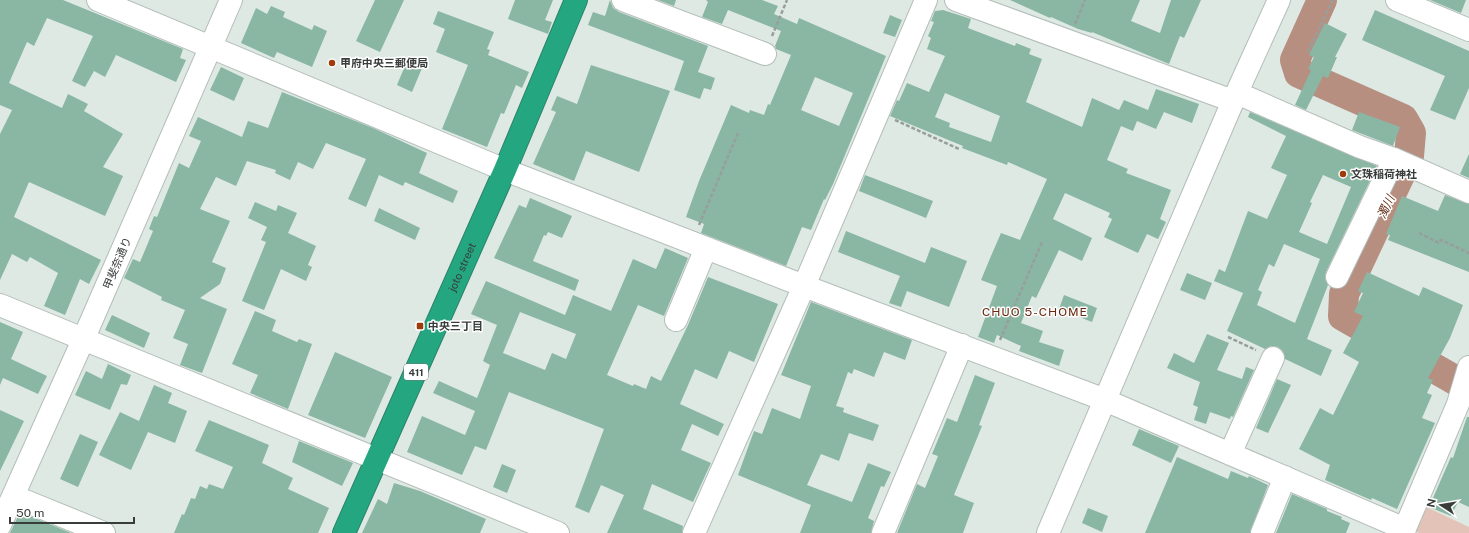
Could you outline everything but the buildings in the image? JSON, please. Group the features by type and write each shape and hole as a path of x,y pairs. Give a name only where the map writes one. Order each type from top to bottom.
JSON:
{"highway":[{"name":"joto street","path":"344,533 505,170 576,0"}],"street":[{"path":"98,0 505,170 804,286 1105,400 1285,477 1404,531 1458,404 1468,371"},
{"name":"甲斐奈通り","path":"0,525 83,340 231,0"},
{"path":"623,0 765,54"},
{"path":"694,533 804,286 926,0"},
{"path":"956,0 1067,40 1235,97 1394,159 1469,192"},
{"path":"1048,533 1235,97 1279,0"},
{"path":"1398,0 1469,30"},
{"path":"1337,277 1394,159"},
{"path":"676,320 699,245"},
{"path":"0,305 558,533"},
{"path":"883,533 962,345"},
{"path":"1230,454 1273,358"},
{"path":"1262,533 1285,477"},
{"path":"13,496 101,532"}],"path":[{"path":"765,54 787,0"},
{"path":"1067,40 1085,0"},
{"path":"1308,52 1333,0"},
{"path":"878,112 959,149"},
{"path":"699,245 738,133"},
{"path":"1419,233 1439,243 1441,240 1469,253"},
{"path":"992,357 1042,242"},
{"path":"1228,337 1273,358"}],"shaded area":[{"path":"1424,506 1469,527 1469,533 1419,533 1415,531"}],"waterway":[{"name":"濁川","path":"1322,0 1295,60 1299,73 1403,119 1411,133 1409,156 1344,294 1343,316 1469,388"}],"place":[{"name":"甲府中央三郵便局","path":"332,63"},
{"name":"文珠稲荷神社","path":"1343,174"},
{"name":"中央三丁目","path":"420,326"}],"district":[{"name":"CHUO 5-CHOME","path":"1035,312"}]}
